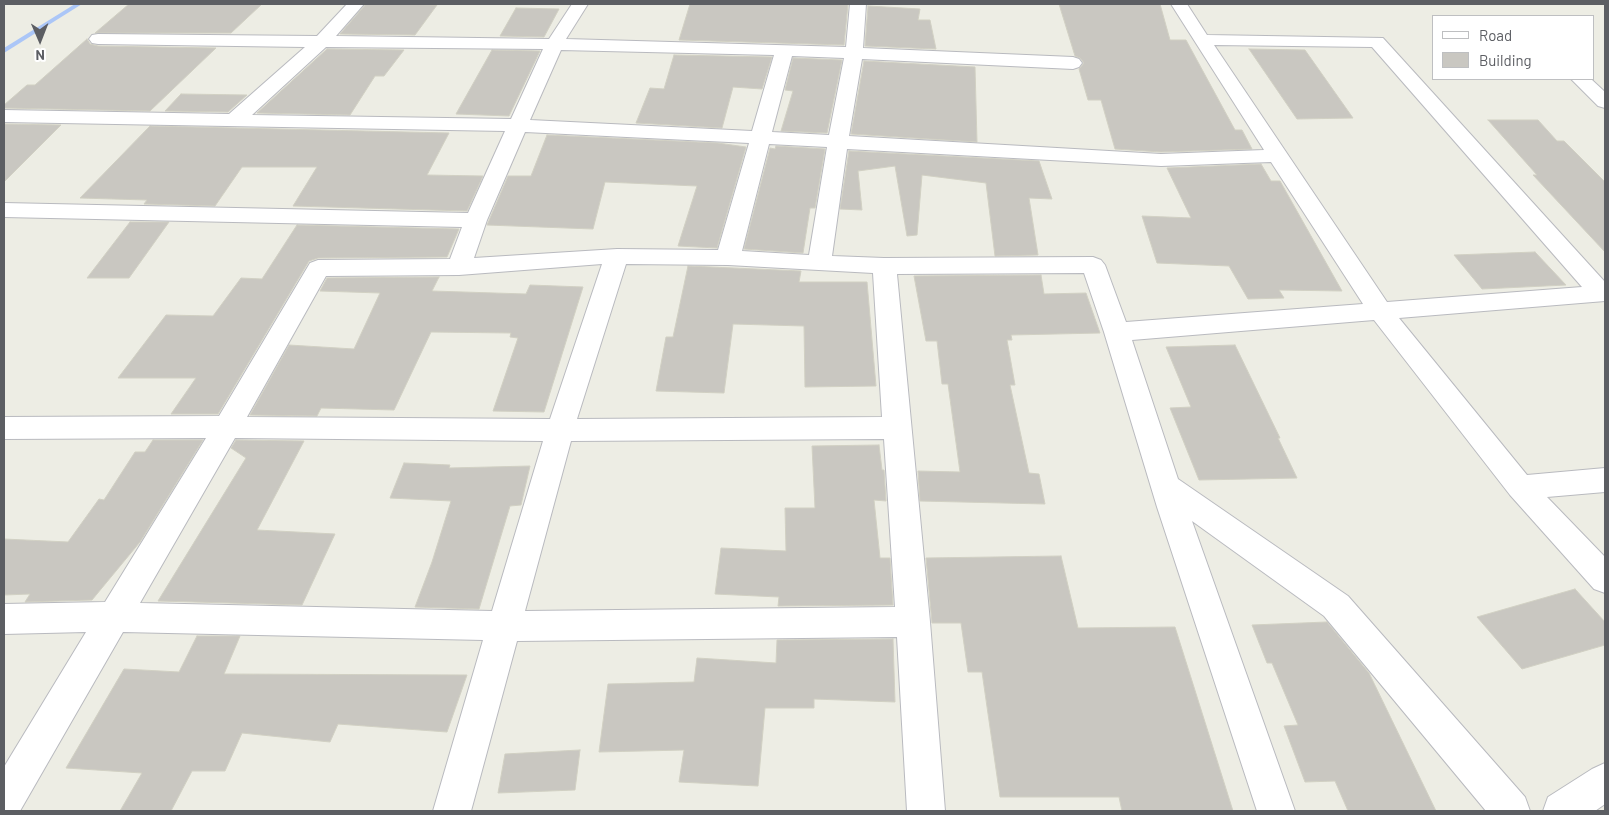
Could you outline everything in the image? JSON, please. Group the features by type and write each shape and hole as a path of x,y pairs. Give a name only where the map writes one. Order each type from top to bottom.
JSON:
{"street":[{"path":"234,120 322,41 356,4"},
{"path":"459,267 476,220 554,44 580,4"},
{"path":"819,263 854,54 858,4"},
{"path":"1179,4 1381,312 1520,487 1605,579"},
{"path":"98,38 554,44 784,50 1073,63"},
{"path":"1201,40 1377,42 1603,293"},
{"path":"728,258 784,50"},
{"path":"1581,80 1605,102"},
{"path":"4,116 518,125 1161,160 1278,156"},
{"path":"4,210 476,220"},
{"path":"452,811 560,430 617,256"},
{"path":"4,802 228,426 318,268 459,267 617,256 728,258 884,266 1093,265 1276,811"},
{"path":"884,266 913,622 926,811"},
{"path":"1117,332 1603,293"},
{"path":"4,428 228,426 560,430 898,428"},
{"path":"1520,487 1605,480"},
{"path":"1166,486 1336,606 1511,811"},
{"path":"4,619 114,617 505,626 913,622"},
{"path":"1562,811 1605,782"}],"building":[{"path":"129,4 262,4 231,33 95,33"},
{"path":"366,4 437,5 415,35 340,34"},
{"path":"690,4 848,4 844,45 679,40"},
{"path":"1059,4 1160,4 1170,40 1186,40 1235,130 1242,130 1252,149 1161,152 1115,149 1101,100 1088,100 1079,69 1084,63 1075,56"},
{"path":"868,6 920,9 918,20 930,20 936,49 865,46"},
{"path":"516,8 559,9 544,37 500,36"},
{"path":"87,39 90,44 98,46 216,48 150,111 4,108 4,105 27,85 35,85"},
{"path":"327,49 404,50 384,76 375,76 350,115 257,113"},
{"path":"1249,49 1305,50 1353,118 1297,119"},
{"path":"492,50 540,51 509,116 456,114"},
{"path":"674,55 772,57 762,89 733,87 722,128 636,123 650,88 664,89"},
{"path":"793,58 842,60 827,133 781,131 793,91 785,90"},
{"path":"864,61 975,67 977,142 851,134"},
{"path":"181,94 247,95 228,112 165,111"},
{"path":"1488,120 1538,120 1557,141 1564,141 1605,182 1605,252 1533,175 1537,175"},
{"path":"4,124 61,125 4,182"},
{"path":"150,126 449,133 427,175 483,176 467,211 293,206 317,167 242,167 215,206 144,204 147,200 80,198"},
{"path":"547,135 718,143 746,147 717,248 678,246 697,186 605,182 593,229 487,225 508,176 531,176"},
{"path":"776,146 825,149 815,208 810,208 803,253 744,249 770,148 775,149"},
{"path":"849,151 1039,161 1052,199 1029,198 1038,255 995,256 986,183 922,175 917,235 907,236 895,166 858,171 862,210 840,209"},
{"path":"1261,164 1271,181 1280,181 1342,291 1279,290 1284,298 1248,299 1229,266 1157,263 1142,216 1191,218 1167,168"},
{"path":"130,222 169,222 129,278 87,278"},
{"path":"297,225 459,229 447,257 318,258 309,261 218,414 171,414 196,378 118,378 166,315 213,316 241,278 262,279"},
{"path":"1535,252 1566,285 1482,289 1454,255"},
{"path":"688,266 801,271 799,282 867,282 876,386 805,387 804,326 733,324 724,393 656,391 666,337 673,337"},
{"path":"1041,275 1044,294 1086,293 1100,333 1011,335 1012,340 1007,340 1015,385 1010,385 1029,473 1039,474 1045,504 920,501 918,471 960,472 948,384 942,384 937,341 926,341 914,276"},
{"path":"439,277 432,291 526,294 530,285 583,287 544,412 493,411 518,338 510,337 511,333 431,332 394,410 321,408 317,416 250,415 289,345 354,349 380,293 320,291 327,278"},
{"path":"1235,345 1297,478 1199,480 1170,408 1191,407 1166,347"},
{"path":"153,440 203,440 140,542 92,600 25,602 30,594 4,595 4,539 68,542 99,499 104,500 135,452 145,452"},
{"path":"236,440 304,441 257,530 335,534 302,605 158,601 246,458 231,448"},
{"path":"879,445 882,470 884,470 886,501 874,500 880,558 890,558 893,605 778,606 779,597 715,594 721,548 786,551 785,508 815,508 812,446"},
{"path":"404,463 450,465 449,468 530,466 521,505 510,506 479,609 415,607 432,562 451,501 390,498"},
{"path":"1061,556 1078,628 1175,627 1233,811 1122,811 1119,797 1000,797 982,672 968,672 961,623 932,623 926,558"},
{"path":"1575,589 1605,622 1605,645 1522,669 1477,617"},
{"path":"1327,622 1369,673 1436,811 1348,811 1335,781 1305,782 1284,726 1298,725 1272,663 1267,663 1252,625"},
{"path":"197,636 240,636 224,674 467,675 447,732 338,724 330,742 242,733 225,771 192,771 171,811 120,811 142,773 66,768 124,669 179,672"},
{"path":"893,639 895,702 814,699 814,708 765,708 758,786 679,782 684,750 599,752 608,684 694,682 697,658 776,663 777,640"},
{"path":"580,750 575,790 498,793 505,754"}],"waterway":[{"path":"4,51 79,4"}]}
